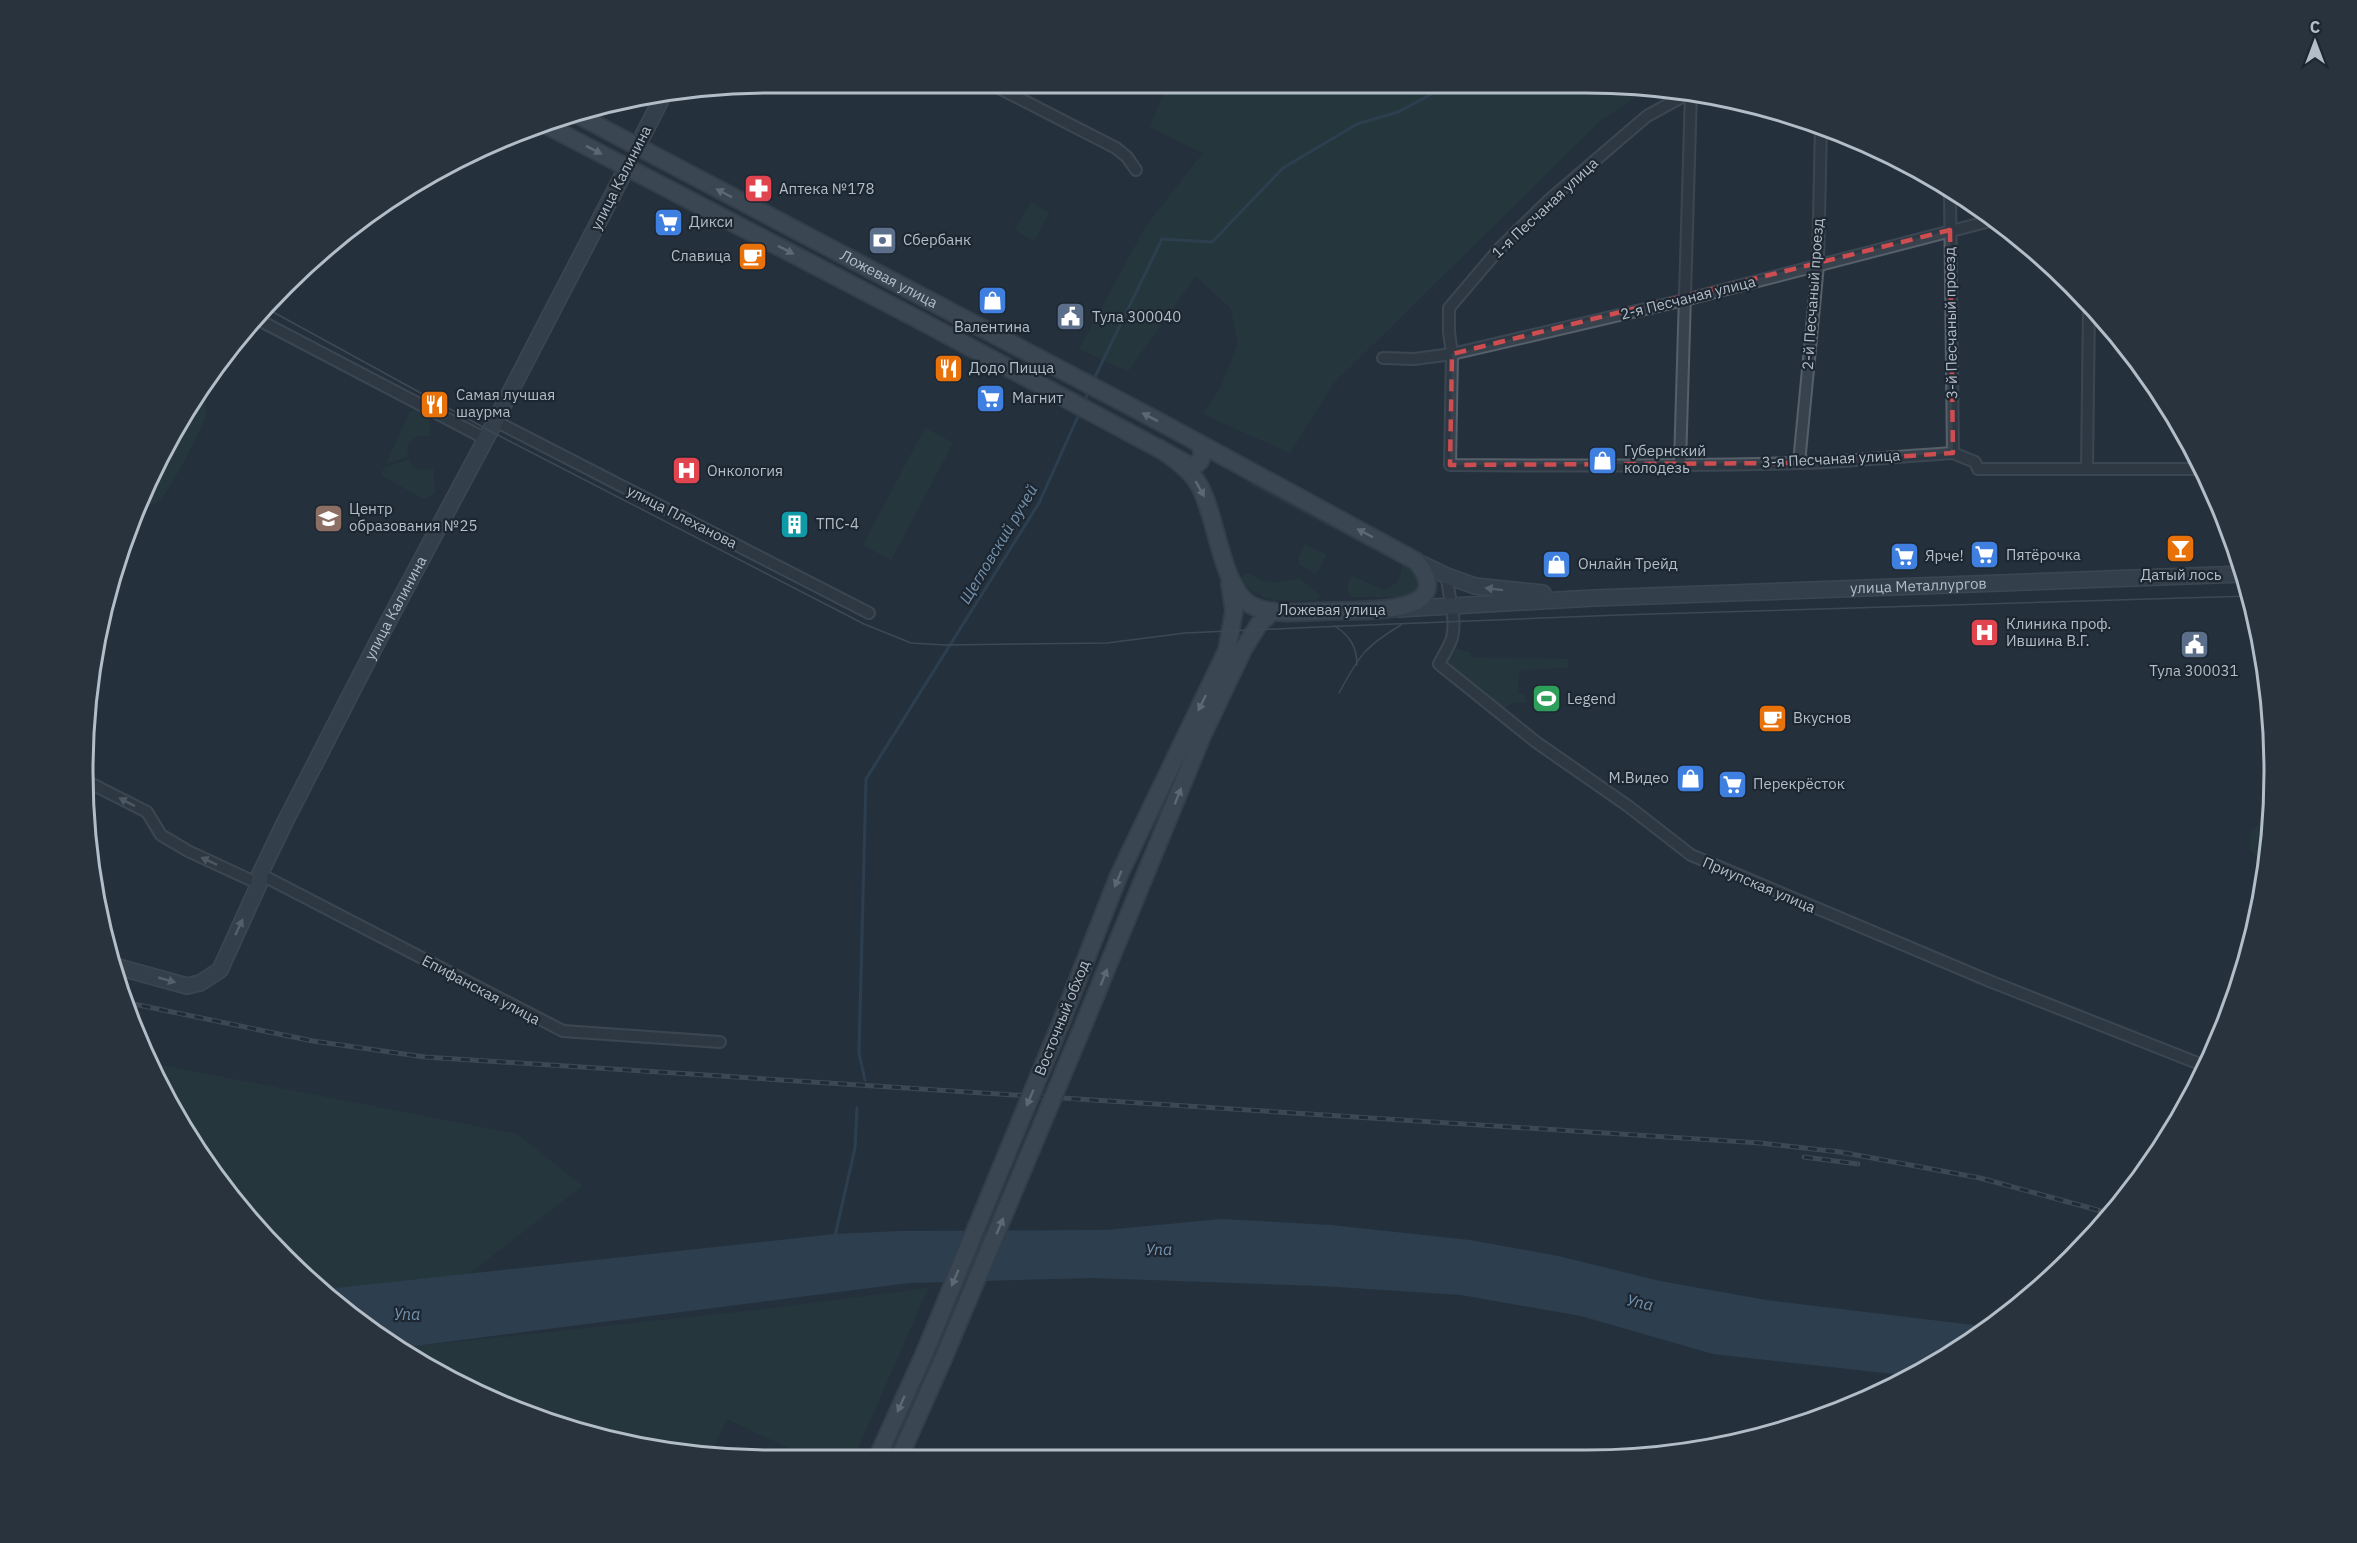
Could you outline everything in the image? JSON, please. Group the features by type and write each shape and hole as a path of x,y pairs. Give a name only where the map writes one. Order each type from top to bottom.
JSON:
{"main road":[{"name":"Ложевая улица","path":"585,119 1091,386 1416,561 1423,569 1426,578 1423,595 1415,602 1393,610 1273,611 1252,606 1241,598 1230,580 1209,504 1200,486 1182,465 1159,448"},
{"name":"Ложевая улица","path":"553,129 1191,466 1201,462 1203,454 1201,445"},
{"name":"улица Калинина","path":"627,167 637,147"},
{"path":"1042,386 1042,372 1055,367"},
{"name":"Восточный обход","path":"881,1450 925,1352 1119,875 1227,650 1234,611 1230,580"},
{"name":"Восточный обход","path":"903,1450 1081,1031 1203,734 1244,648 1259,624 1273,611"}],"street":[{"path":"1009,93 1116,148 1127,157 1136,170"},
{"name":"1-я Песчаная улица","path":"1450,465 1452,354 1448,325 1449,308 1500,248 1549,200 1647,116 1677,100"},
{"path":"1680,464 1691,102"},
{"name":"улица Калинина","path":"637,147 659,103"},
{"name":"2-й Песчаный проезд","path":"1799,463 1818,265 1821,136"},
{"name":"улица Калинина","path":"122,967 188,986 200,983 220,969 260,879 375,647 627,167"},
{"name":"3-й Песчаный проезд","path":"1950,200 1953,453"},
{"name":"2-я Песчаная улица","path":"1383,358 1414,359 1452,354 1684,300 1983,222"},
{"path":"2087,468 2089,317"},
{"path":"263,322 430,412 486,439"},
{"name":"улица Плеханова","path":"495,421 869,613"},
{"path":"1953,453 1975,462 1978,469 2193,469"},
{"name":"3-я Песчаная улица","path":"1450,465 1609,467 1799,463 1953,453"},
{"name":"улица Металлургов","path":"1416,561 1446,576 1475,586 1594,598"},
{"name":"улица Металлургов","path":"1393,610 1594,598 2234,574"},
{"name":"Приупская улица","path":"1446,576 1452,607 1451,640 1439,664 1536,742 1628,806 1691,855 1987,980 2198,1063"},
{"name":"Епифанская улица","path":"93,785 147,812 161,835 170,840 260,879 563,1031 720,1042"}],"highlighted area":[{"path":"1950,230 1953,453 1799,463 1450,465 1452,354"}],"green space":[{"path":"1164,93 1586,93 1639,95 1600,121 1333,384 1290,453 1203,414 1221,387 1238,344 1231,309 1196,276 1128,371 1079,349 1146,226 1203,153 1150,127"},
{"path":"1031,202 1049,213 1034,241 1015,230"},
{"path":"204,400 206,413 184,462 163,496 158,501 149,504 163,471"},
{"path":"416,410 428,413 431,436 417,436 408,444 407,457 386,464 410,412"},
{"path":"925,428 953,443 891,560 863,545"},
{"path":"408,460 418,469 433,468 435,493 424,499 381,475 384,468"},
{"path":"1248,480 1416,566 1420,578 1418,588 1406,597 1352,597 1348,592 1348,587 1352,576 1384,590 1398,581 1402,565 1251,486"},
{"path":"1305,545 1326,554 1319,570 1314,573 1299,564 1299,556"},
{"path":"1246,574 1268,582 1300,579 1320,595 1317,600 1274,600 1248,587 1241,578"},
{"path":"1454,648 1471,653 1471,658 1568,659 1568,668 1519,670 1518,694 1524,694 1527,702 1512,702 1504,709 1449,663"},
{"path":"2258,825 2262,825 2258,856 2250,850 2251,831"},
{"path":"160,1065 517,1134 582,1186 466,1276 332,1289 261,1219 233,1185 184,1111"},
{"path":"928,1288 857,1450 793,1450 727,1419 714,1447 639,1437 553,1414 512,1398 471,1380 412,1347 766,1309"}],"water":[{"name":"Упа","path":"1221,1219 1330,1225 1470,1240 1558,1256 1660,1281 1766,1300 1977,1325 1897,1374 1713,1354 1581,1316 1461,1295 1322,1286 1092,1278 909,1283 412,1346 358,1310 332,1288 835,1234 900,1231 1106,1230"}],"waterway":[{"name":"Щегловский ручей","path":"1093,381 1162,239 1212,242 1283,168 1357,124 1398,112 1434,93"},
{"name":"Щегловский ручей","path":"1084,403 1089,390"},
{"name":"Щегловский ручей","path":"865,1080 859,1053 866,779 1039,503 1080,412"},
{"name":"Щегловский ручей","path":"835,1236 855,1148 857,1108"}],"tram line":[{"path":"273,312 490,431 864,624 911,643 945,645 1107,643 1185,633 1319,627 1619,615 2241,596"},
{"path":"1339,693 1352,670 1370,646 1401,625"},
{"path":"1335,626 1352,642 1357,665"}],"railway":[{"path":"135,1004 313,1041 425,1057 1760,1143 1840,1152 1980,1178 2102,1211"},
{"path":"1804,1157 1858,1164"}],"place":[{"name":"Аптека №178","path":"758,189"},
{"name":"Дикси","path":"668,222"},
{"name":"Сбербанк","path":"882,240"},
{"name":"Славица","path":"752,256"},
{"name":"Валентина","path":"992,300"},
{"name":"Тула 300040","path":"1071,317"},
{"name":"Додо Пицца","path":"948,368"},
{"name":"Магнит","path":"991,398"},
{"name":"Самая лучшая шаурма","path":"435,404"},
{"name":"Губернский колодезь","path":"1603,460"},
{"name":"Онкология","path":"686,471"},
{"name":"Центр образования №25","path":"328,518"},
{"name":"ТПС-4","path":"795,524"},
{"name":"Датый лось","path":"2181,548"},
{"name":"Пятёрочка","path":"1985,555"},
{"name":"Ярче!","path":"1904,556"},
{"name":"Онлайн Трейд","path":"1557,564"},
{"name":"Клиника проф. Ившина В.Г.","path":"1985,633"},
{"name":"Тула 300031","path":"2194,644"},
{"name":"Legend","path":"1546,699"},
{"name":"Вкуснов","path":"1772,718"},
{"name":"М.Видео","path":"1690,778"},
{"name":"Перекрёсток","path":"1732,784"}]}
